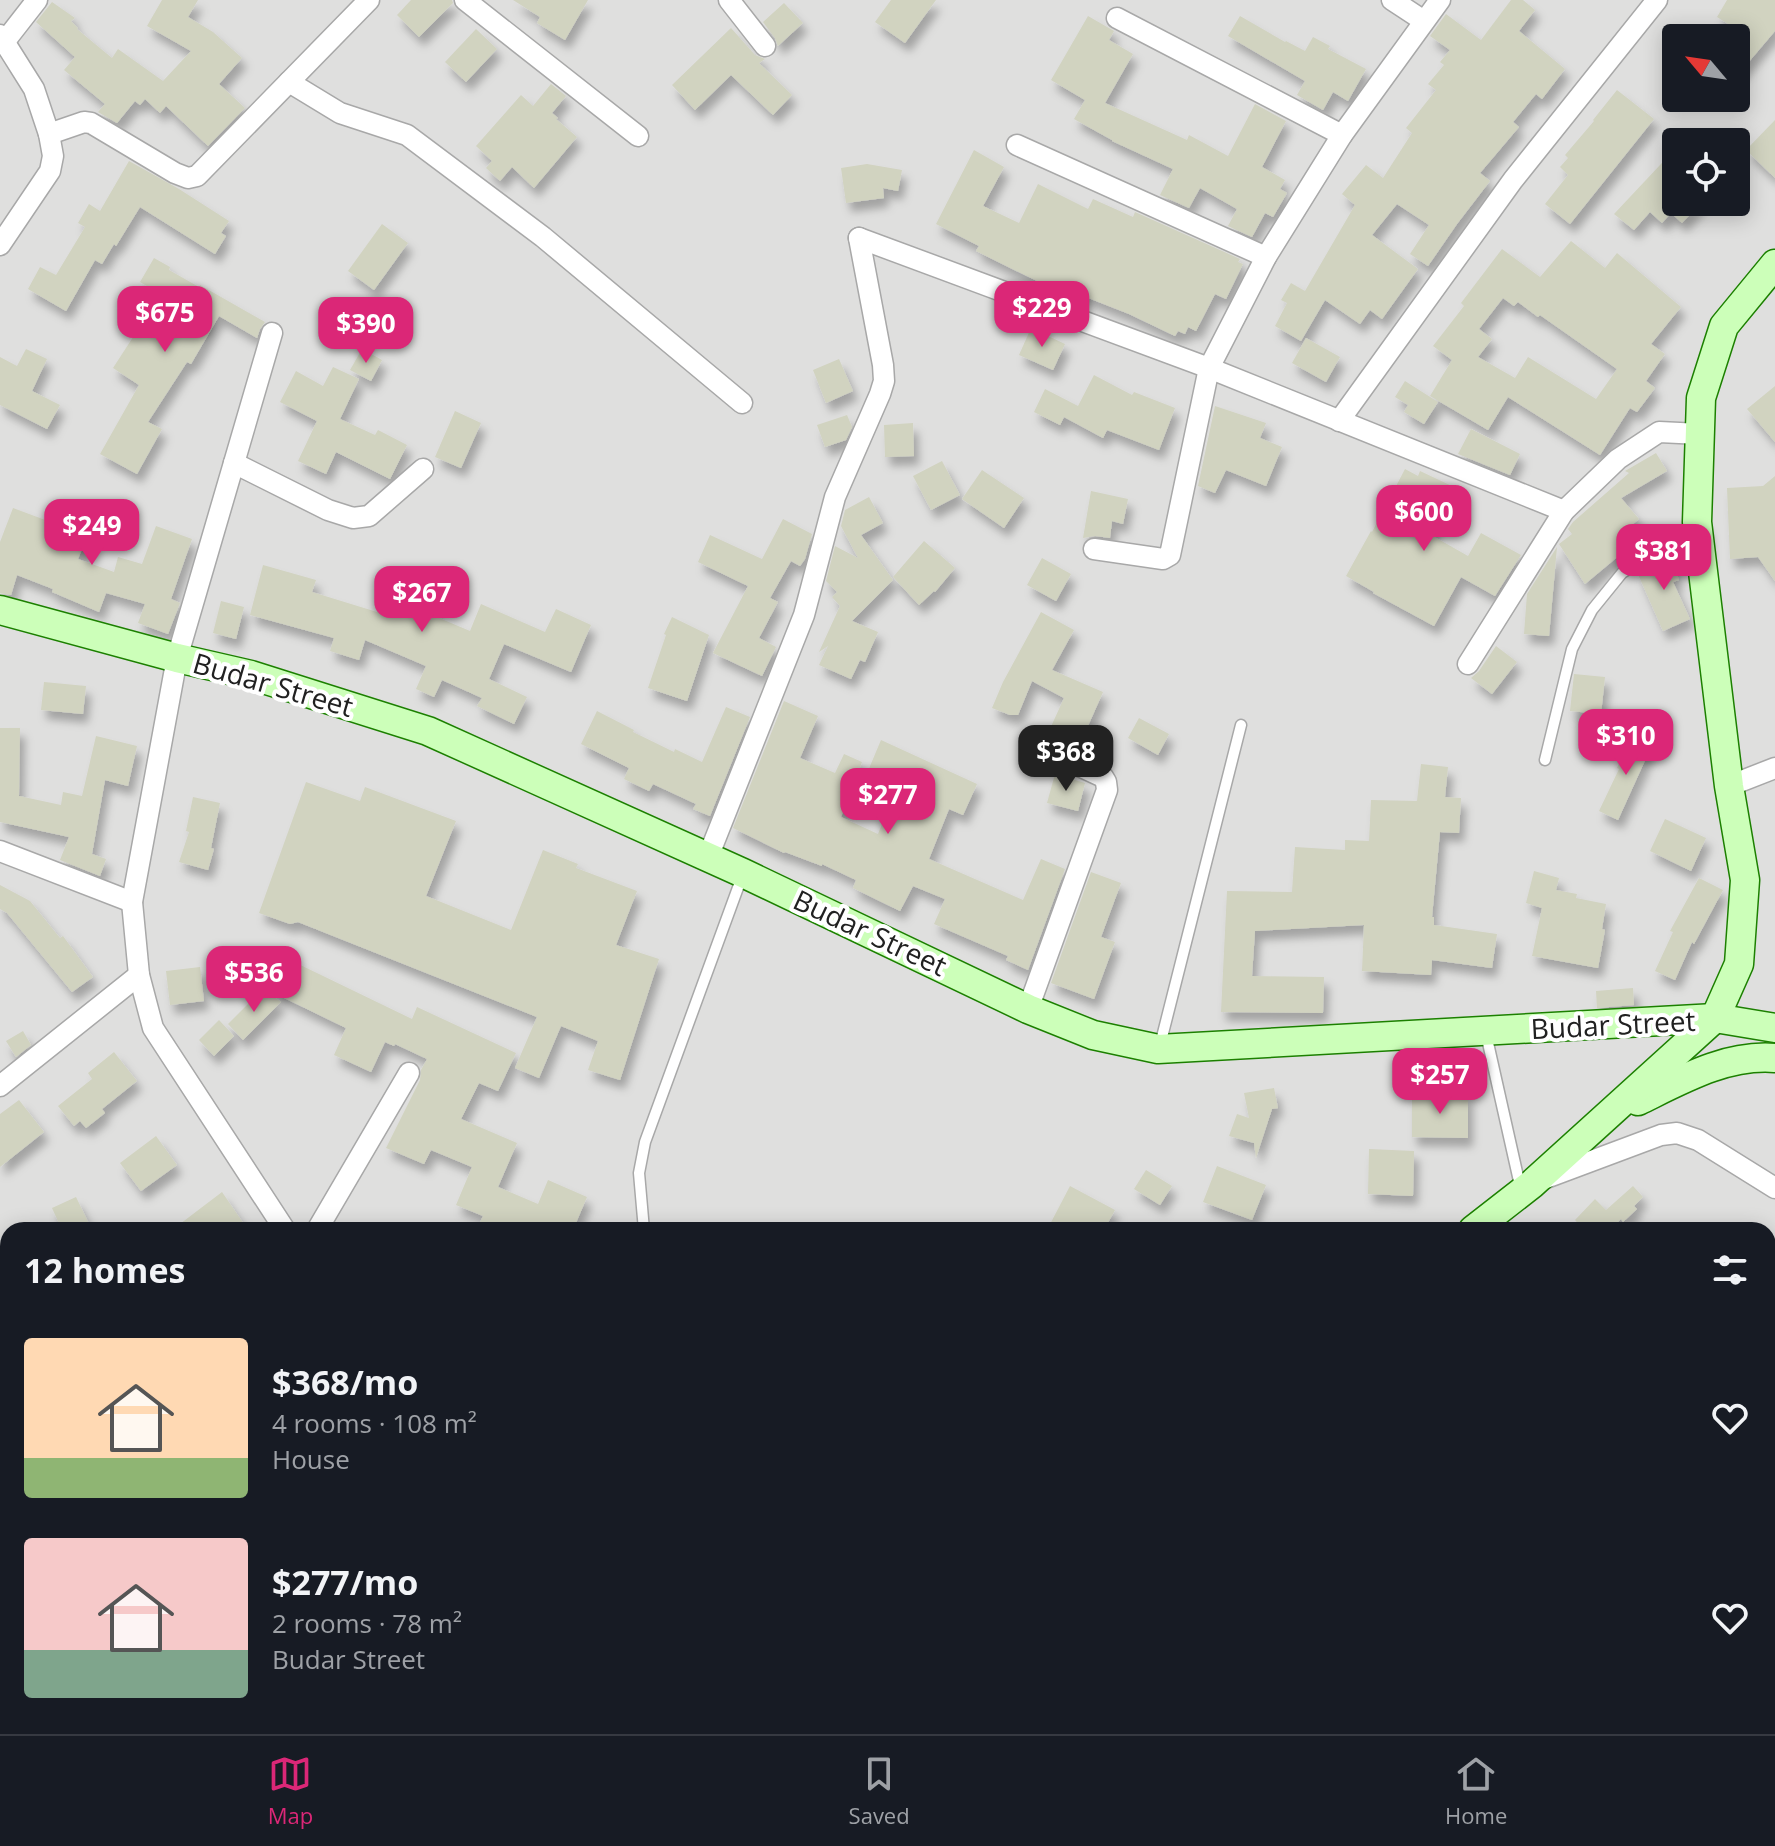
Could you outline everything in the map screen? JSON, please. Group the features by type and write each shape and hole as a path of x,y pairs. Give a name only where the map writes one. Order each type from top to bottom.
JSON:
{"main road":[{"path":"1488,1222 1498,1217 1715,1018 1739,964 1745,880 1729,786 1697,522 1701,398 1724,326 1775,264"},
{"name":"Budar Street","path":"0,610 251,675 428,731 743,873 1028,1009 1093,1035 1158,1049 1715,1018 1775,1028"},
{"path":"1608,1115 1719,1065 1757,1057 1775,1058"}],"street":[{"path":"0,245 50,171 53,156 34,89 2,38 37,0"},
{"path":"49,134 84,122 91,123 175,173 188,178 197,176 369,0"},
{"path":"465,0 638,136"},
{"path":"729,0 765,46"},
{"path":"1392,0 1424,21"},
{"path":"1094,549 1163,559 1170,555 1209,368 1266,257 1342,135 1440,0"},
{"path":"1339,421 1513,180 1657,0"},
{"path":"1117,18 1342,135"},
{"path":"289,82 340,113 407,135 543,237 742,403"},
{"path":"1017,145 1266,257"},
{"path":"708,857 804,615 835,497 884,381 859,238 1209,368 1564,511"},
{"path":"272,333 177,658 132,902 139,975 153,1028 280,1222"},
{"path":"1468,664 1564,511 1618,459 1659,432 1700,434"},
{"path":"234,463 328,510 353,518 369,516 423,469"},
{"path":"1028,1009 1107,790 1103,777 1047,751"},
{"path":"1729,786 1775,768"},
{"path":"0,851 132,902"},
{"path":"0,1086 139,975"},
{"path":"322,1222 409,1073"},
{"path":"1527,1188 1661,1135 1677,1133 1698,1140 1775,1188"}],"lane":[{"path":"1545,760 1572,649 1592,610 1622,573 1697,522"},
{"path":"1158,1049 1241,725"},
{"path":"643,1222 639,1173 645,1142 743,873"},
{"path":"1486,1032 1527,1188"}],"shaded area":[{"path":"0,0 1775,0 1775,1222 0,1222"}],"building":[{"path":"162,0 198,0 188,17 213,32 242,58 219,84 245,108 208,146 166,106 160,113 145,99 140,105 135,101 117,123 98,112 105,104 64,70 75,57 36,22 52,2 75,18 71,21 77,29 112,58 118,49 163,81 191,51 147,26"},
{"path":"411,0 452,0 453,3 419,37 397,15"},
{"path":"513,0 588,0 565,40 537,23 540,17"},
{"path":"891,0 936,0 905,43 875,22"},
{"path":"1511,0 1523,0 1535,10 1519,31 1565,69 1542,99 1536,94 1513,122 1519,127 1480,173 1490,181 1428,266 1410,254 1429,225 1397,204 1372,235 1418,269 1382,319 1370,310 1360,324 1325,300 1301,341 1275,326 1287,303 1281,300 1291,283 1305,291 1355,205 1342,194 1366,165 1383,178 1412,133 1406,128 1436,90 1428,84 1444,65 1440,62 1450,50 1430,36 1446,14 1481,40"},
{"path":"1727,0 1775,0 1775,31 1750,60 1750,24 1728,24 1717,17"},
{"path":"784,3 803,23 778,46 763,22"},
{"path":"1088,16 1114,31 1109,40 1133,54 1105,103 1187,140 1189,135 1228,156 1255,104 1286,121 1262,167 1285,180 1280,189 1287,193 1273,217 1265,213 1252,237 1228,226 1237,209 1200,188 1189,208 1160,195 1173,169 1112,141 1074,119 1085,100 1051,80"},
{"path":"1240,16 1305,51 1313,37 1330,46 1328,49 1366,69 1348,101 1333,92 1323,110 1297,95 1305,81 1228,36"},
{"path":"731,28 755,55 765,59 759,63 792,95 773,115 731,75 695,110 672,85"},
{"path":"476,29 497,49 466,82 445,62"},
{"path":"551,84 566,96 552,113 577,137 534,188 512,167 500,181 486,168 492,161 476,146 521,95 533,106"},
{"path":"1617,90 1654,119 1570,224 1545,204 1568,175 1560,167 1568,158 1565,155"},
{"path":"1775,120 1775,178 1750,154 1750,146"},
{"path":"974,150 1004,167 983,206 1019,223 1038,184 1088,209 1093,199 1133,217 1135,212 1240,259 1238,262 1243,264 1226,299 1215,294 1196,331 1188,327 1185,334 1178,331 1175,336 1068,290 1064,298 1044,288 1045,285 976,251 979,246 936,224"},
{"path":"129,161 229,221 221,233 226,236 215,254 140,207 102,264 95,260 66,311 28,289 40,267 56,275 85,227 78,223 89,204 100,211"},
{"path":"1662,163 1662,216 1668,216 1662,223 1650,212 1634,230 1614,214"},
{"path":"867,164 902,170 898,191 883,188 884,198 846,203 841,168"},
{"path":"1674,216 1689,216 1682,223"},
{"path":"382,224 408,243 374,290 348,271"},
{"path":"1571,241 1605,268 1617,253 1681,307 1651,344 1665,354 1646,381 1655,388 1637,412 1630,408 1600,455 1508,397 1488,430 1430,396 1452,360 1433,346 1502,249 1540,277","holes":["1503,298 1514,306 1518,302 1538,317 1540,315 1617,369 1596,399 1528,357 1515,378 1478,357 1492,339 1479,329"]},
{"path":"154,258 170,267 169,270 265,322 257,338 219,316 191,364 187,362 148,422 162,429 137,474 100,454 139,385 113,368 137,331 132,329 154,290 140,282"},
{"path":"1031,328 1065,344 1053,370 1019,355"},
{"path":"1306,338 1340,357 1326,382 1292,363"},
{"path":"26,349 47,359 32,391 60,405 47,429 0,405 0,357 17,366"},
{"path":"362,349 382,360 371,381 350,370"},
{"path":"839,359 853,391 826,403 813,370"},
{"path":"333,367 359,379 340,419 375,435 378,430 407,445 390,479 336,452 326,474 298,461 317,421 280,402 296,371 323,386"},
{"path":"1094,375 1132,395 1134,392 1175,408 1159,450 1107,430 1103,438 1064,417 1060,425 1034,412 1045,389 1078,406"},
{"path":"1405,381 1438,402 1424,424 1404,412 1408,405 1395,397"},
{"path":"1775,386 1775,442 1747,409"},
{"path":"1215,406 1266,423 1260,438 1282,447 1266,486 1226,470 1215,493 1198,486"},
{"path":"455,411 481,423 461,468 435,457"},
{"path":"847,415 852,427 846,440 825,447 817,425"},
{"path":"913,423 914,456 885,457 884,425"},
{"path":"1471,429 1520,454 1510,475 1458,454"},
{"path":"1656,453 1667,471 1621,498 1639,519 1627,529 1643,549 1631,557 1627,549 1585,584 1559,544 1572,534 1568,529 1573,522 1629,473 1625,471"},
{"path":"942,461 960,495 931,510 913,476"},
{"path":"1405,469 1418,476 1420,471 1454,487 1431,535 1468,556 1481,533 1521,555 1495,596 1461,577 1434,626 1346,576"},
{"path":"982,470 1024,498 1004,528 962,499"},
{"path":"1775,476 1775,581 1758,557 1730,559 1727,488 1763,486"},
{"path":"1091,491 1128,499 1123,524 1112,521 1110,538 1083,538"},
{"path":"869,497 883,523 861,535 893,580 852,621 878,632 865,662 860,660 851,679 819,665 828,646 819,652 840,606 832,597 837,592 826,581 835,546 858,558 841,526 845,510"},
{"path":"13,508 56,524 59,517 90,529 78,559 114,572 118,557 142,564 156,526 192,539 171,599 180,603 168,634 138,623 145,604 106,593 99,612 17,575 11,595 0,593 0,542"},
{"path":"783,519 812,534 805,559 800,566 791,561 770,598 778,602 759,638 776,647 762,676 713,653 748,586 698,562 710,535 762,559"},
{"path":"924,541 955,568 935,592 919,605 893,577"},
{"path":"1557,547 1549,636 1524,634 1527,594"},
{"path":"1669,554 1679,580 1673,582 1690,619 1663,631 1637,572"},
{"path":"1042,558 1071,574 1056,601 1027,585"},
{"path":"263,565 316,580 312,592 377,612 395,571 442,591 432,615 470,631 481,604 545,632 556,609 591,625 571,672 504,644 489,679 527,697 514,724 477,706 482,698 442,680 434,697 416,689 426,666 365,640 359,660 330,651 334,638 250,615"},
{"path":"221,601 244,607 236,639 213,633"},
{"path":"1041,612 1074,630 1052,670 1103,692 1080,744 1049,731 1064,698 1032,681 1018,715 992,708"},
{"path":"672,617 709,635 687,701 648,688"},
{"path":"1496,646 1517,662 1492,694 1471,678"},
{"path":"1574,674 1605,677 1601,714 1570,711"},
{"path":"44,682 86,686 83,714 41,710"},
{"path":"784,701 818,716 800,758 835,773 844,754 862,762 841,817 878,834 895,791 865,778 881,740 977,784 963,815 949,809 929,859 1023,900 1041,859 1065,869 1028,970 1006,960 1008,956 934,924 945,899 913,886 900,911 853,888 856,880 822,864 784,853 733,828"},
{"path":"726,707 750,717 710,816 693,809 696,804 653,784 649,791 624,779 629,768 581,744 597,711 674,752 675,749 702,762"},
{"path":"1139,718 1169,734 1158,755 1128,738"},
{"path":"0,728 20,728 19,796 61,805 63,792 82,796 96,736 137,746 128,786 105,780 92,854 106,859 100,876 60,860 69,837 0,822"},
{"path":"1631,736 1652,745 1618,820 1599,811"},
{"path":"1421,764 1448,767 1445,797 1461,798 1459,833 1440,832 1432,917 1434,925 1497,934 1492,968 1432,960 1431,975 1362,971 1364,925 1255,931 1252,976 1324,977 1323,1013 1221,1012 1227,891 1292,892 1295,847 1345,850 1345,840 1369,841 1371,800 1417,801"},
{"path":"1055,774 1085,783 1078,811 1047,803"},
{"path":"306,782 360,801 365,787 456,821 426,896 511,930 543,850 578,864 576,868 637,891 616,945 659,959 620,1080 588,1070 598,1041 561,1026 539,1078 515,1068 537,1017 298,922 290,924 259,913"},
{"path":"193,797 220,803 208,870 179,862 189,832 186,831"},
{"path":"1665,819 1706,838 1691,871 1650,851"},
{"path":"1534,871 1559,878 1556,890 1606,904 1598,968 1532,956 1542,908 1526,903"},
{"path":"1091,872 1121,883 1101,937 1115,942 1094,999 1051,983"},
{"path":"1699,878 1723,890 1694,944 1692,942 1675,980 1655,971 1673,932 1670,931"},
{"path":"0,885 30,901 60,938 63,936 93,977 72,992 7,913 0,909"},
{"path":"290,960 412,1019 417,1007 516,1053 498,1091 479,1083 461,1119 517,1143 498,1187 538,1204 548,1180 587,1197 576,1222 480,1222 483,1216 456,1205 472,1167 431,1150 424,1164 386,1148 420,1080 427,1059 385,1042 371,1072 334,1055 346,1028 274,993"},
{"path":"200,967 204,1001 170,1005 166,971"},
{"path":"1633,988 1634,1005 1597,1008 1596,991"},
{"path":"263,989 281,1002 243,1040 228,1024"},
{"path":"219,1020 234,1036 214,1056 199,1040"},
{"path":"23,1031 31,1045 16,1057 6,1041"},
{"path":"114,1052 137,1081 102,1109 105,1113 86,1128 80,1121 74,1126 58,1106 92,1079 88,1073"},
{"path":"1274,1088 1278,1108 1272,1109 1256,1158 1254,1143 1229,1136 1237,1114 1249,1118 1244,1093"},
{"path":"1412,1094 1468,1094 1468,1138 1412,1137"},
{"path":"19,1100 44,1132 0,1167 0,1114"},
{"path":"156,1136 177,1165 141,1191 120,1163"},
{"path":"1369,1149 1414,1151 1413,1196 1368,1194"},
{"path":"1217,1166 1266,1185 1252,1220 1203,1202"},
{"path":"1146,1170 1172,1186 1160,1205 1134,1189"},
{"path":"1070,1186 1115,1210 1108,1222 1051,1222"},
{"path":"1633,1186 1643,1197 1634,1206 1637,1209 1623,1222 1621,1219 1618,1222 1575,1220 1595,1199 1606,1210"},
{"path":"222,1192 243,1222 183,1222"},
{"path":"76,1197 88,1222 58,1222 52,1208"}]}
